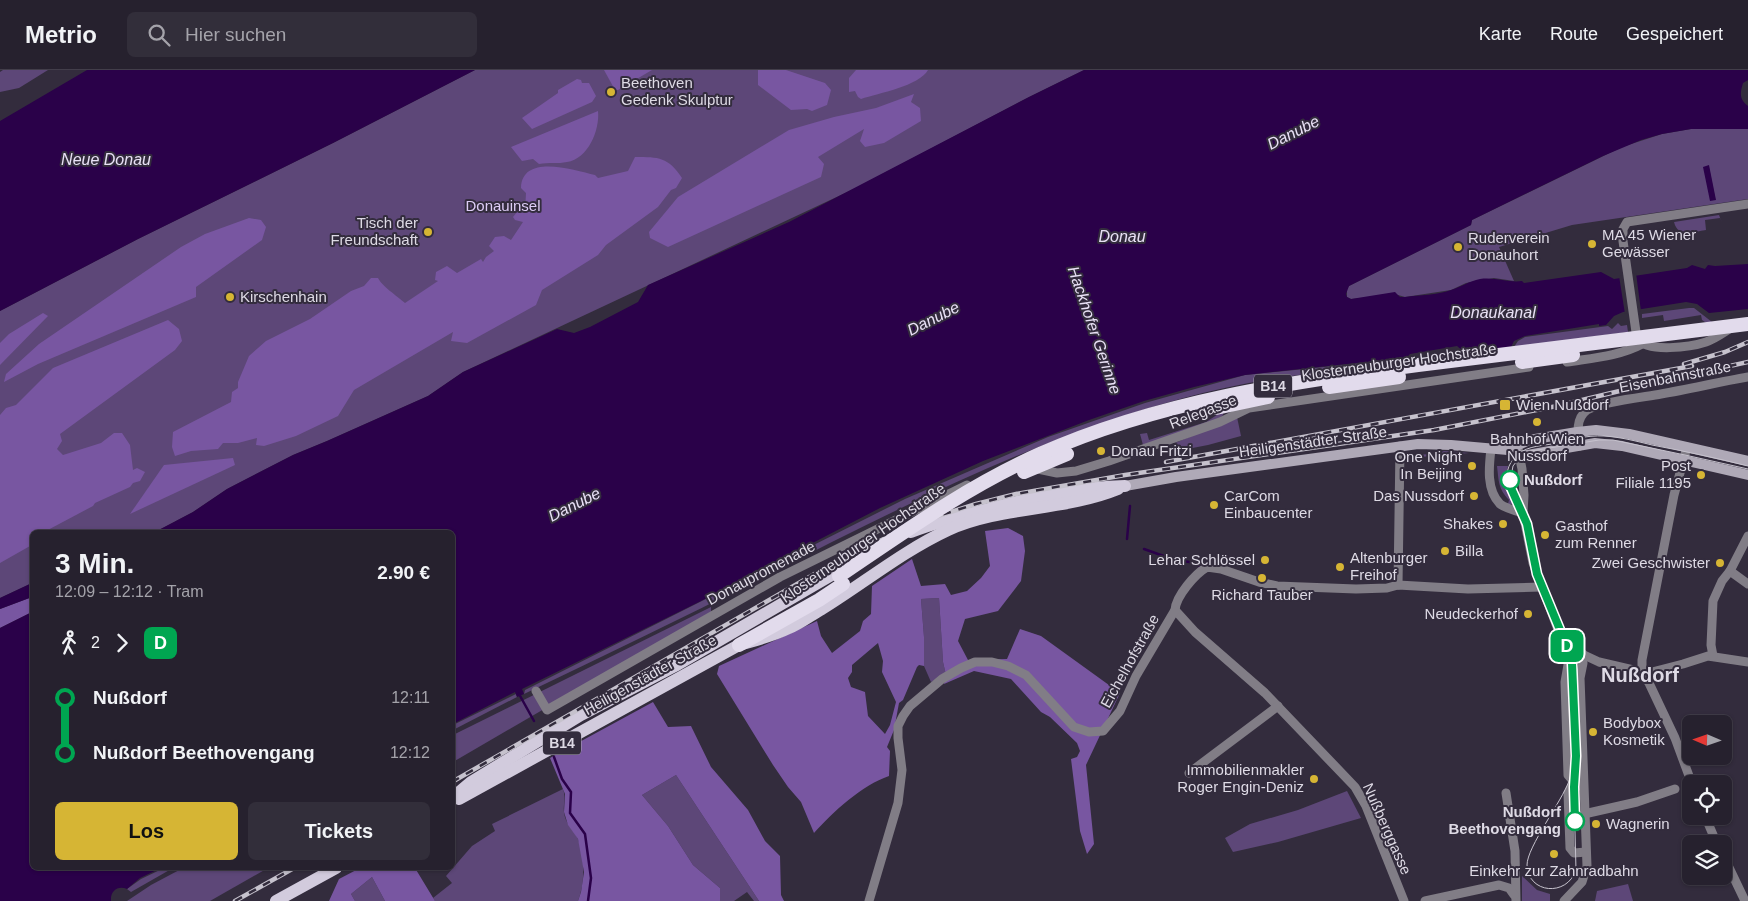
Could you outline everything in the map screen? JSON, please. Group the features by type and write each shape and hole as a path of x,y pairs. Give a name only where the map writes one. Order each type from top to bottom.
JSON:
{"highway":[{"name":"Klosterneuburger Hochstraße","path":"784,618 839,576 961,494 1041,453 1125,423 1227,395 1296,382 1477,357 1748,324"},
{"name":"Klosterneuburger Hochstraße","path":"784,618 819,600 940,519 996,485 1081,448 1154,423 1244,401 1326,387 1748,333"},
{"name":"Heiligenstädter Straße","path":"739,645 784,618"}],"main road":[{"name":"Heiligenstädter Straße","path":"1514,450 1529,440 1596,430 1616,432 1748,461"},
{"name":"Heiligenstädter Straße","path":"1125,486 1176,477 1418,444 1514,450 1532,455 1595,443 1622,446 1748,475"},
{"path":"739,645 763,639 791,627 849,592 914,548 948,530 970,522 1100,496 1125,486"},
{"path":"455,795 471,782 580,715 692,656 890,540 934,523 1029,499 1099,487 1125,486"},
{"name":"Heiligenstädter Straße","path":"455,801 739,645"},
{"path":"276,901 332,870"}],"street":[{"path":"1748,204 1627,222 1623,229 1626,268 1634,324 1637,339 1642,344 1665,348 1704,343 1748,320"},
{"name":"Relegasse","path":"1014,464 1057,473 1076,471 1220,422 1250,408 1595,358 1633,349 1642,344"},
{"name":"Eisenbahnstraße","path":"1577,432 1579,421 1583,414 1591,408 1748,377"},
{"path":"1577,432 1580,446"},
{"path":"1400,446 1398,585 1468,589 1541,587"},
{"path":"1687,447 1674,494 1642,660 1642,672 1675,738 1689,775"},
{"path":"1491,449 1489,474 1495,498 1502,505 1523,513"},
{"path":"1514,450 1524,495 1523,513 1533,563 1569,659 1564,682 1568,776 1583,787"},
{"name":"Donaupromenade","path":"536,691 547,710 780,577 1006,466 1014,464"},
{"path":"1713,656 1711,645 1713,601 1722,581 1730,571 1748,536"},
{"name":"Eichelhofstraße","path":"869,901 898,804 902,770 898,726 910,706 942,679 975,662 992,662 1008,666 1026,675 1074,727 1089,732 1103,731 1120,711 1136,676 1175,610 1177,601 1194,577 1208,567 1226,570 1276,586 1387,588 1398,585"},
{"path":"1730,571 1748,584"},
{"name":"Nußberggasse","path":"1175,610 1195,632 1278,706 1355,787 1366,806 1404,901"},
{"path":"1556,624 1568,641 1581,653 1599,662 1642,672 1652,672 1713,656 1748,662"},
{"path":"1569,659 1573,655 1581,653"},
{"path":"1564,901 1585,877 1587,866 1583,787 1580,678 1583,663 1581,653"},
{"path":"1569,659 1583,663 1599,662"},
{"path":"1190,773 1278,706"},
{"path":"1574,782 1568,793 1570,848 1574,852 1586,852"},
{"path":"1584,814 1637,802 1675,789"},
{"path":"1506,793 1515,851 1515,898"},
{"path":"1732,874 1745,901"},
{"path":"1425,901 1499,885 1509,888 1515,898"}],"green space":[{"path":"3,70 48,70 19,88 0,92 0,72"},
{"name":"Donauinsel","path":"475,70 1084,70 858,187 463,372 428,396 293,455 227,489 193,512 159,530 30,530 30,584 0,598 0,311 138,239 333,143"},
{"path":"1691,129 1748,129 1748,199 1572,225 1499,247 1514,281 1494,278 1466,283 1451,290 1405,297 1398,295 1351,299 1347,297 1349,286 1471,225 1472,220 1622,147 1662,134"},
{"path":"1719,215 1722,223 1720,218 1705,220 1706,230 1696,232 1682,232 1676,227 1674,222"},
{"path":"1694,308 1712,322 1705,322 1702,320 1701,315 1664,321 1663,315 1642,318 1642,314"},
{"path":"1618,323 1621,326 1627,325 1628,332 1514,347 1518,341 1525,337 1608,326 1612,329"},
{"path":"1364,363 1364,366 1272,379 1203,393 1125,415 1072,434 1019,455 915,502 524,694 525,690 905,499 1048,437 1145,403 1245,375"},
{"path":"1223,411 1223,415 1219,419 1143,445 1140,434 1147,433 1149,440 1206,422"},
{"path":"1237,417 1241,436 1177,451 1175,443"},
{"path":"1444,451 1469,453 1408,458 1407,455 1436,454"},
{"path":"1497,466 1508,466 1505,482 1513,504 1508,504 1509,500 1501,488"},
{"path":"939,598 943,662 946,675 931,682 924,666 921,599"},
{"path":"711,607 711,612 455,761 455,734"},
{"path":"516,694 517,697 455,729 455,724"},
{"path":"676,775 759,901 754,901 747,892 734,901 720,901 720,888 693,865 668,826 642,795"},
{"path":"563,789 565,816 578,839 582,854 583,878 578,901 435,901 433,898 452,883 446,876 451,870 455,870 455,866 472,846 495,831 492,824"},
{"path":"1347,791 1361,818 1278,842 1233,852 1225,838 1250,824 1298,810"},
{"path":"160,870 170,870 131,892 127,889 141,879"},
{"path":"179,870 264,870 210,901 127,901 151,885"},
{"path":"1522,876 1537,890 1550,894 1550,901 1522,901"},
{"path":"372,877 385,901 355,901 351,894"},
{"path":"1628,884 1633,901 1595,901 1597,891"}],"shaded area":[{"path":"604,70 652,70 615,90"},
{"path":"758,70 786,70 825,83 831,90 827,105 812,111 807,109 791,110 758,85"},
{"path":"856,70 928,70 923,76 908,85 861,99 855,91 849,92 849,78"},
{"path":"577,79 581,80 582,83 589,83 596,96 592,102 532,129 522,118 558,93 558,90"},
{"path":"914,94 911,102 920,108 921,121 884,143 865,147 860,141 864,129 818,157 824,164 821,177 668,247 650,238 649,232 678,197 789,130 834,117 876,108"},
{"path":"598,111 595,135 587,150 574,160 564,163 539,164 533,159 522,161 511,147"},
{"path":"635,157 657,158 667,162 682,178 676,188 671,190 658,207 606,245 598,255 542,290 536,305 467,343 451,341 453,332 354,390 338,416 296,436 264,446 256,445 257,438 238,443 223,443 218,449 191,451 175,456 172,447 173,432 231,402 232,392 238,388 238,382 249,356 266,341 310,319 351,291 364,286 371,278 378,278 405,303 438,281 435,280 436,272 447,266 457,273 481,259 483,262 494,251 489,246 495,237 504,236 511,240 523,222 515,220 513,217 517,212 525,212 526,193 521,188 524,177 530,170 550,166 595,175 598,178 628,171"},
{"path":"249,218 261,220 266,227 262,240 196,287 196,297 38,364 4,382 6,374 39,344 181,247 205,234"},
{"path":"43,313 48,316 0,365 0,343 9,334"},
{"path":"168,320 179,329 182,341 175,350 60,434 62,441 57,449 63,455 101,443 114,433 122,433 130,445 133,470 137,468 145,472 140,481 95,503 93,506 48,530 30,530 30,546 0,563 0,415 6,408 16,405 53,368"},
{"path":"233,458 235,465 130,514 164,465"},
{"path":"1008,528 1023,536 1025,551 1021,581 998,611 965,619 958,641 968,660 1007,659 1020,629 1041,636 1120,693 1086,765 1094,844 1087,854 1080,831 1071,759 1077,757 1080,751 1077,743 1050,717 1041,712 1011,679 974,671 944,684 946,675 943,662 939,598 921,599 924,666 919,665 917,667 903,700 899,703 894,730 887,747 890,751 889,776 858,792 830,816 814,833 801,802 773,765 717,674 719,666 817,621 821,636 832,653 860,631 863,621 871,614 872,586 912,559 921,586 945,584 951,595 967,591 981,578 990,566 985,531","holes":["878,643 883,661 882,672 896,702 890,725 885,734 868,716 865,692 851,687 848,678 852,672 852,665"]},
{"path":"30,598 30,613 0,628 0,609"},
{"path":"653,702 668,727 691,726 711,767 748,810 765,841 780,856 781,895 784,901 759,901 676,775 642,795 668,826 693,865 720,888 720,901 578,901 584,872 578,839 568,825 564,812 565,794 550,758"},
{"path":"356,870 416,870 435,901 385,901 372,877 351,894 355,901 329,901 339,879"}],"water":[{"name":"Neue Donau","path":"87,70 475,70 333,143 138,239 0,311 0,121"},
{"name":"Donau","path":"1084,70 1748,70 1748,80 1743,83 1741,93 1743,101 1748,106 1748,129 1691,129 1641,140 1603,156 1472,220 1471,225 1349,286 1346,294 1351,299 1395,292 1400,297 1405,297 1446,292 1480,279 1522,281 1524,283 1601,272 1614,279 1687,268 1692,265 1705,269 1708,265 1748,264 1748,309 1709,313 1697,304 1686,302 1623,312 1614,316 1606,325 1599,326 1599,324 1525,336 1514,341 1511,347 1490,349 1485,346 1482,350 1464,352 1457,346 1410,354 1404,360 1365,362 1245,375 1144,401 983,461 880,508 699,602 522,689 524,694 517,697 515,692 455,723 455,530 159,530 193,512 227,489 293,455 428,396 463,372 557,329 574,333 590,327 638,302 648,285 789,222"},
{"path":"1709,165 1716,200 1710,201 1703,167"},
{"path":"30,584 30,598 0,609 0,598"},
{"path":"30,613 30,870 157,870 140,878 127,889 118,888 115,890 111,901 0,901 0,628"}],"pier":[{"path":"1636,273 1641,311 1625,314 1619,276"}],"waterway":[{"name":"Hackhofer Gerinne","path":"1127,539 1130,506"},
{"name":"Hackhofer Gerinne","path":"1144,549 1172,559 1195,563 1201,568"},
{"path":"519,694 534,721"},
{"path":"554,757 562,779 571,792 570,813 585,834 591,878 588,901"}],"tram line":[{"path":"1748,466 1628,439 1598,436 1578,438 1526,449 1518,454 1509,466 1507,483 1524,525 1533,573 1565,647 1571,685 1573,767 1565,790 1538,836 1527,865 1529,875 1534,882 1541,886 1548,889 1565,885 1576,870 1574,794 1577,756 1573,666 1568,648 1535,567 1527,524 1510,482 1513,466 1520,457 1531,451 1599,440 1613,440 1748,469"},
{"name":"D","path":"1510,480 1511,488 1530,533 1537,574 1572,663 1576,756 1574,787 1575,821"}],"railway":[{"path":"1684,364 1725,352 1748,342"},
{"path":"455,780 832,564 919,522 1016,494 1125,475 1434,430 1557,406 1748,362"},
{"path":"1166,462 1692,366"},
{"path":"235,901 290,870"}],"place":[{"name":"Beethoven Gedenk Skulptur","path":"611,92"},
{"name":"Tisch der Freundschaft","path":"428,232"},
{"name":"MA 45 Wiener Gewässer","path":"1592,244"},
{"name":"Ruderverein Donauhort","path":"1458,247"},
{"name":"Kirschenhain","path":"230,297"},
{"name":"Wien Nußdorf","path":"1505,405"},
{"name":"Bahnhof Wien Nussdorf","path":"1537,422"},
{"name":"Donau Fritzi","path":"1101,451"},
{"name":"One Night In Beijing","path":"1472,466"},
{"name":"Post Filiale 1195","path":"1701,475"},
{"name":"Nußdorf","path":"1510,480"},
{"name":"Das Nussdorf","path":"1474,496"},
{"name":"CarCom Einbaucenter","path":"1214,505"},
{"name":"Shakes","path":"1503,524"},
{"name":"Gasthof zum Renner","path":"1545,535"},
{"name":"Billa","path":"1445,551"},
{"name":"Lehar Schlössel","path":"1265,560"},
{"name":"Zwei Geschwister","path":"1720,563"},
{"name":"Altenburger Freihof","path":"1340,567"},
{"name":"Richard Tauber","path":"1262,578"},
{"name":"Neudeckerhof","path":"1528,614"},
{"name":"Bodybox Kosmetik","path":"1593,732"},
{"name":"Immobilienmakler Roger Engin-Deniz","path":"1314,779"},
{"name":"Nußdorf Beethovengang","path":"1575,821"},
{"name":"Wagnerin","path":"1596,824"},
{"name":"Einkehr zur Zahnradbahn","path":"1554,854"}],"district":[{"name":"Nußdorf","path":"1640,675"}],"water label":[{"name":"Danube","path":"1293,132"},
{"name":"Donaukanal","path":"1493,312"},
{"name":"Danube","path":"933,318"},
{"name":"Danube","path":"574,504"}]}
